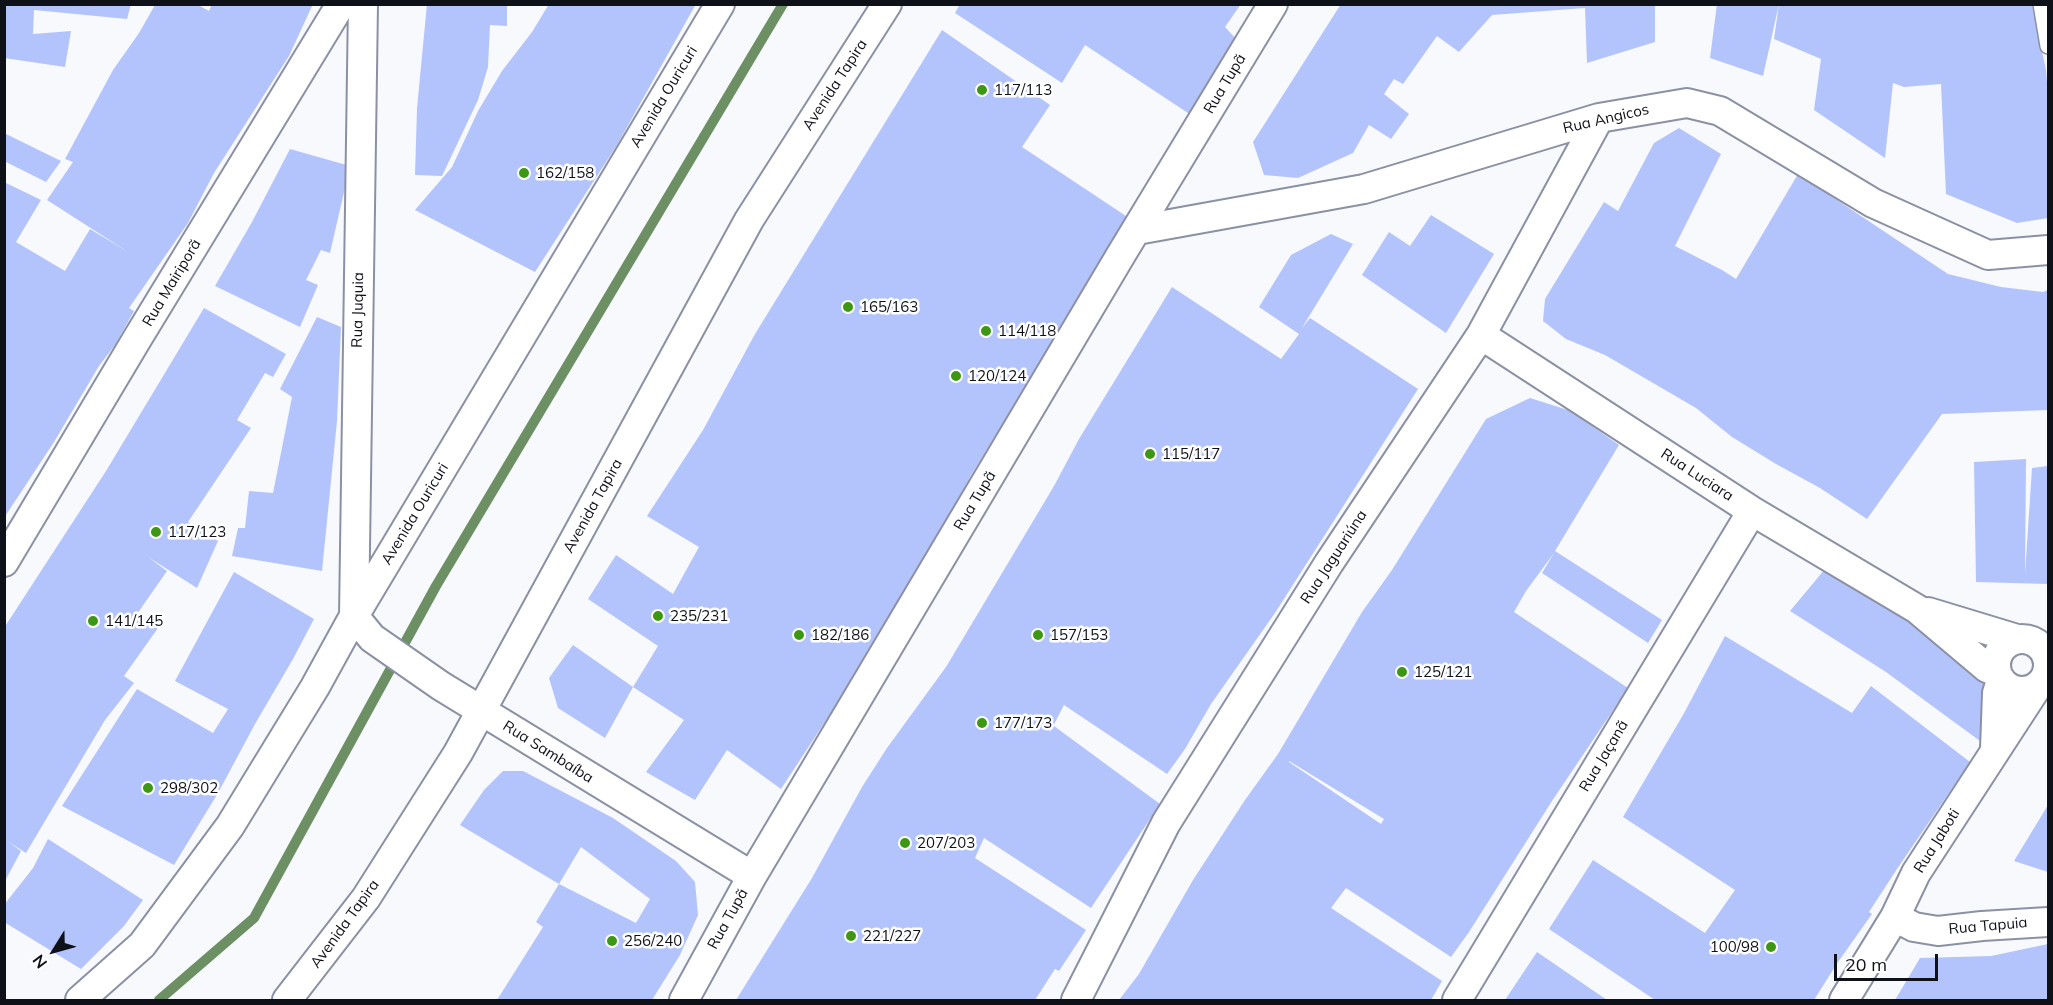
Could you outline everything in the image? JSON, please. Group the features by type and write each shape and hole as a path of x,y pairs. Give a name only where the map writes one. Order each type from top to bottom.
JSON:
{"street":[{"name":"Rua Mairiporã","path":"4,562 341,4"},
{"name":"Rua Juquia","path":"354,616 363,4"},
{"name":"Avenida Ouricuri","path":"80,1000 142,945 230,826 315,687 354,616 720,4"},
{"name":"Avenida Tapira","path":"287,1000 366,898 458,753 749,220 887,4"},
{"name":"Rua Tupã","path":"684,1000 752,876 1273,4"},
{"name":"Rua Angicos","path":"1137,230 1364,189 1599,118 1687,103 1720,111 1873,203 1988,255 2049,250"},
{"name":"Rua Jaguariúna","path":"1076,1000 1166,823 1329,563 1481,335 1599,118"},
{"name":"Rua Luciara","path":"1481,335 1752,511 1917,609 1999,676"},
{"name":"Rua Jaçanã","path":"1457,1000 1752,511"},
{"name":"Rua Luciara","path":"1917,609 2033,635"},
{"name":"Rua Sambaíba","path":"354,616 372,638 441,686 752,876"},
{"path":"1995,749 1999,676 1996,663 2002,648 2009,642 2033,635 2048,658 2044,678 2030,690 2014,689 1999,676"},
{"name":"Rua Jaboti","path":"1844,1000 1895,917 1916,873 1995,749 2044,678"},
{"name":"Rua Tapuia","path":"1895,917 1914,927 1938,931 2049,922"}],"lane":[{"path":"2041,4 2049,46"}],"building":[{"path":"4,4 131,4 127,19 34,10 33,34 71,31 65,67 4,58"},
{"path":"212,4 313,4 289,56 214,173 188,223 129,308 134,311 115,345 99,366 54,442 4,518 4,182 41,200 16,242 65,271 90,229 128,252 47,200 73,162 65,159 113,70 155,5 198,5 209,11"},
{"path":"427,4 507,4 507,26 490,25 488,67 478,100 442,176 415,175 417,108"},
{"path":"549,4 696,4 617,145 535,272 415,210 452,167 478,111 502,71 532,32"},
{"path":"960,4 1241,4 1225,27 1238,41 1191,115 1085,45 1062,83 955,13"},
{"path":"1341,4 1655,4 1655,42 1587,63 1585,8 1492,15 1459,52 1437,36 1403,84 1394,79 1384,94 1409,114 1391,139 1369,125 1353,153 1298,178 1264,175 1253,142"},
{"path":"1717,4 1779,4 1763,76 1710,58"},
{"path":"1779,4 2032,4 2046,70 2048,95 2048,218 2017,223 1946,194 1941,84 1904,87 1893,83 1885,158 1814,110 1821,59 1774,39"},
{"path":"942,30 1050,105 1022,147 1129,218 970,477 950,518 840,699 781,789 727,750 695,800 646,772 684,720 633,687 658,646 588,599 616,555 673,594 699,547 647,516 703,430 755,334"},
{"path":"1679,128 1721,154 1675,246 1736,279 1798,174 1948,274 2001,287 2043,292 2048,290 2048,410 1942,414 1867,519 1820,488 1732,437 1696,408 1605,355 1566,339 1543,321 1545,299 1604,202 1618,211 1654,143"},
{"path":"4,133 61,161 46,182 4,161"},
{"path":"290,149 350,166 330,253 321,250 306,280 318,285 300,327 215,286"},
{"path":"1431,215 1494,254 1446,333 1362,275 1389,232 1410,246"},
{"path":"1331,234 1353,244 1302,328 1310,318 1418,389 1275,613 1211,704 1185,749 1167,774 1064,705 1049,734 1054,726 1160,804 1091,908 984,838 975,858 1086,930 1059,971 1055,969 1035,1000 736,1000 812,878 862,787 887,748 946,667 1054,486 1079,439 1172,287 1281,359 1299,334 1259,307 1291,255"},
{"path":"204,308 286,354 273,377 265,373 237,420 251,428 188,522 218,541 197,588 148,557 167,571 137,614 158,628 124,676 134,683 105,720 26,853 7,841 21,851 4,883 4,628 106,471"},
{"path":"317,317 341,327 337,421 322,571 232,556 238,528 245,528 249,491 273,493 292,397 280,389"},
{"path":"1530,398 1571,411 1619,445 1555,551 1662,620 1648,643 1542,573 1554,553 1526,591 1514,612 1628,688 1451,957 1346,888 1331,908 1442,981 1431,1000 1119,1000 1139,974 1193,880 1278,754 1362,612 1392,570 1486,419","holes":["1289,761 1384,819 1381,824"]},
{"path":"2026,459 2025,574 2032,468 2048,466 2048,584 1976,582 1974,462"},
{"path":"1825,569 1915,624 1983,682 1986,714 1980,741 1886,672 1790,611"},
{"path":"234,572 314,619 218,793 174,865 62,806 137,689 213,733 228,709 175,681"},
{"path":"1725,636 1852,713 1871,686 1970,762 1897,869 1869,912 1872,914 1814,1000 1655,1000 1549,929 1593,860 1705,933 1735,890 1623,817 1683,715"},
{"path":"573,645 633,687 605,738 558,708 549,678"},
{"path":"503,771 523,771 613,818 676,861 695,882 698,915 680,955 652,1000 497,1000 543,927 536,922 559,884 460,825 484,790","holes":["581,847 650,899 636,923 559,884"]},
{"path":"2048,805 2048,872 2014,861"},
{"path":"48,839 143,900 124,926 81,969 4,922 4,905 33,868"},
{"path":"2048,944 2048,1000 1895,1000 1920,958 1991,956"},
{"path":"1537,952 1607,1000 1505,1000"}],"waterway":[{"path":"159,1000 254,918 436,586 783,4"}],"place":[{"name":"117/113","path":"982,90"},
{"name":"162/158","path":"524,173"},
{"name":"165/163","path":"848,307"},
{"name":"114/118","path":"986,331"},
{"name":"120/124","path":"956,376"},
{"name":"115/117","path":"1150,454"},
{"name":"117/123","path":"156,532"},
{"name":"235/231","path":"658,616"},
{"name":"141/145","path":"93,621"},
{"name":"182/186","path":"799,635"},
{"name":"157/153","path":"1038,635"},
{"name":"125/121","path":"1402,672"},
{"name":"177/173","path":"982,723"},
{"name":"298/302","path":"148,788"},
{"name":"207/203","path":"905,843"},
{"name":"221/227","path":"851,936"},
{"name":"256/240","path":"612,941"},
{"name":"100/98","path":"1771,947"}]}
